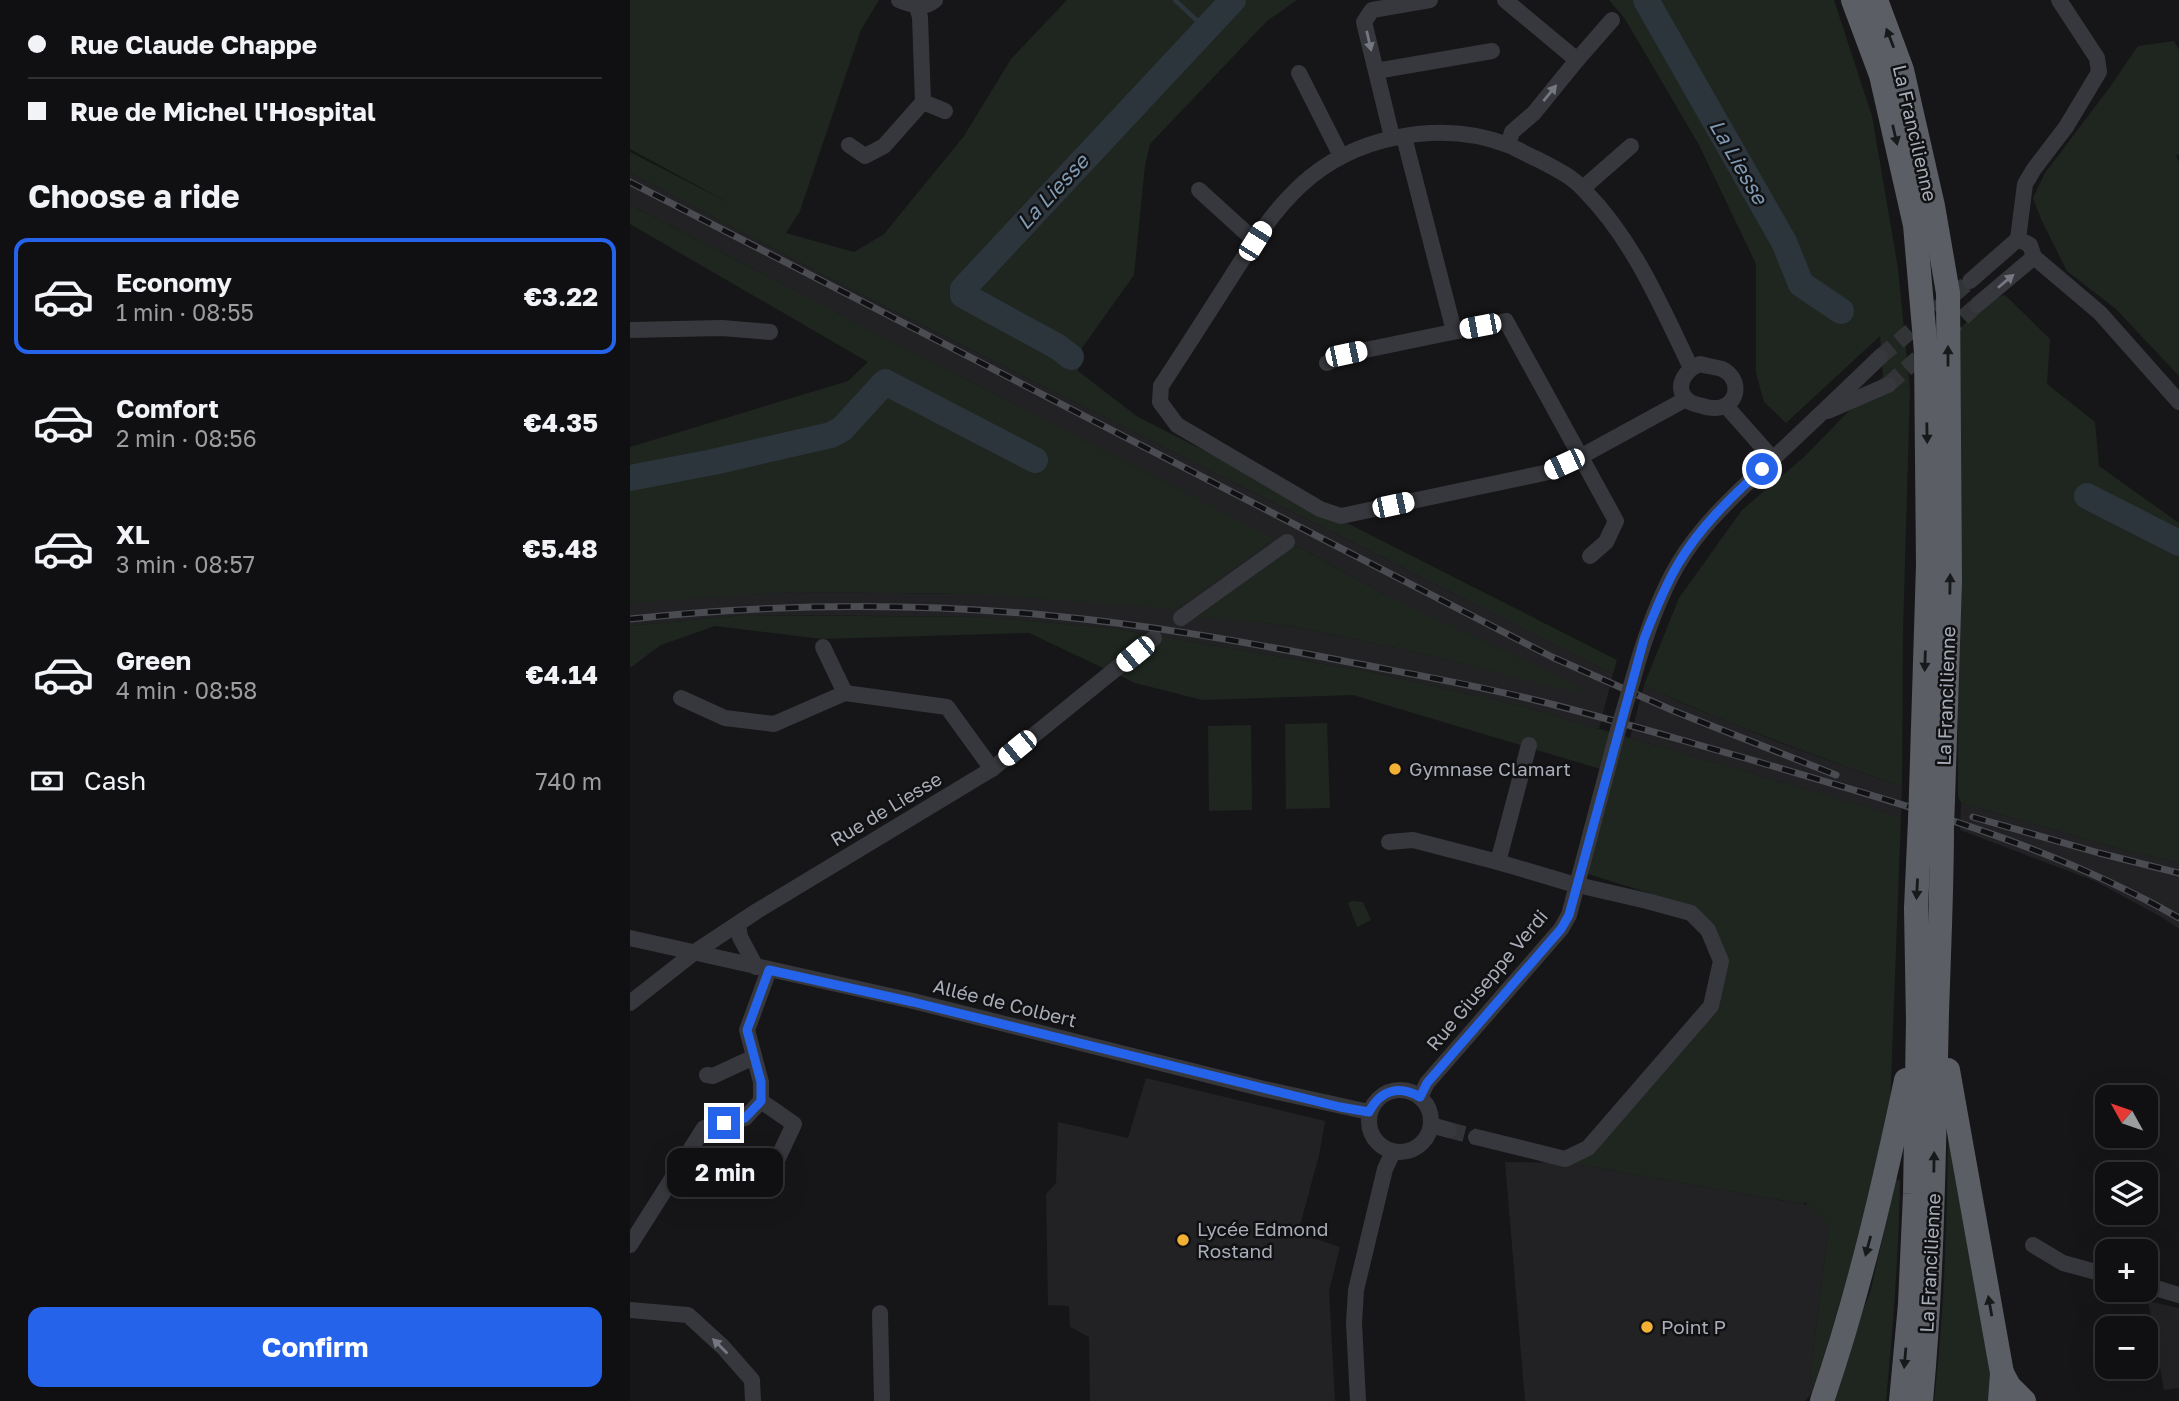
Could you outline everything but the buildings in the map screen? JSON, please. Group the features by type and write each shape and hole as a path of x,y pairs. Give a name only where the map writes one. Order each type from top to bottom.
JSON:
{"highway":[{"name":"La Francilienne","path":"1853,0 1881,75 1915,225 1926,352 1932,795"},
{"name":"La Francilienne","path":"1876,0 1902,70 1933,206 1948,293 1950,581 1931,823 1916,908 1928,1016 1931,1270 1921,1401"},
{"name":"La Francilienne","path":"1901,1401 1928,1016"},
{"path":"1928,1016 2002,1373 2000,1401"},
{"path":"1822,1401 1876,1219 1928,1016"},
{"path":"2002,1373 2009,1386 2024,1401"}],"street":[{"path":"899,0 917,7 935,0"},
{"path":"1430,0 1372,10 1364,22 1376,71 1398,137 1454,331"},
{"path":"1505,0 1577,60"},
{"path":"1970,281 2018,239 2025,184 2099,72 2097,58 2059,0"},
{"path":"849,145 865,156 884,146 923,102 920,17 917,7"},
{"path":"1508,145 1512,132 1534,113 1612,20"},
{"path":"1376,71 1492,51"},
{"path":"1299,73 1341,156"},
{"path":"923,102 945,111"},
{"path":"1686,399 1549,472 1341,516 1320,509 1177,425 1160,402 1161,386 1263,228 1301,185 1341,156 1398,137 1426,134 1469,135 1508,145 1564,174 1583,188 1632,250 1691,368"},
{"path":"1583,188 1631,146"},
{"path":"1199,190 1255,241"},
{"path":"2018,239 2030,245 2034,257 2100,313 2179,401"},
{"path":"1977,305 2034,257"},
{"path":"1326,363 1346,354 1506,321 1616,521 1606,542 1590,556"},
{"path":"630,330 722,328 770,332"},
{"path":"1726,406 1773,459 1880,357"},
{"path":"1700,365 1723,370 1733,378 1736,388 1734,399 1726,406 1716,409 1692,404 1682,390 1685,373 1691,368 1700,365"},
{"path":"1819,415 1888,385"},
{"name":"Rue Giuseppe Verdi","path":"1420,1097 1427,1083 1561,929 1569,915 1644,639 1659,602 1679,562 1715,515 1773,459"},
{"path":"1181,618 1287,542"},
{"name":"Rue de Liesse","path":"630,1003 695,952 738,924 992,769 1154,638"},
{"path":"823,647 845,693"},
{"path":"681,698 725,718 774,724 845,693 947,706 992,769"},
{"path":"1499,862 1529,745"},
{"path":"1389,842 1413,839 1576,885 1691,913 1709,930 1721,961 1711,1006 1588,1148 1565,1160 1475,1137"},
{"path":"630,1245 704,1128 745,1118 761,1101 761,1082 747,1030 762,969 740,937 738,924"},
{"name":"Allée de Colbert","path":"630,938 913,1002 1264,1089 1369,1112"},
{"path":"706,1075 713,1076 754,1057"},
{"path":"1392,1090 1403,1090 1420,1097 1429,1108 1431,1125 1425,1139 1407,1152 1393,1153 1377,1143 1371,1133 1369,1112 1374,1102 1392,1090"},
{"path":"761,1101 794,1124 770,1175"},
{"path":"1431,1125 1449,1130"},
{"path":"1357,1401 1354,1323 1356,1290 1385,1169 1393,1153"},
{"path":"2033,1245 2063,1264 2095,1272"},
{"path":"2158,1289 2179,1295"},
{"path":"630,1310 688,1315 752,1380 753,1401"},
{"path":"880,1313 882,1401"}],"shaded area":[{"path":"630,0 879,0 861,30 800,211 786,233 854,252 884,234 964,136 1011,59 1067,0 1297,0 1267,21 1150,144 1145,166 1134,275 1082,348 1078,371 1138,417 1617,660 1613,674 837,282 630,173 630,152 731,204 630,149"},
{"path":"1609,0 1834,0 1872,116 1898,268 1910,390 1903,631 1902,787 1740,726 1644,685 1679,598 1742,510 1805,456 1883,376 1880,336 1786,423 1764,402 1756,373 1756,264 1699,145 1625,19"},
{"path":"2174,41 2179,50 2179,154 2176,156 2179,162 2179,376 2116,309 2067,271 2033,198 2045,173 2138,46"},
{"path":"630,173 837,282 1613,674 1599,729 1521,706 1371,672 1111,628 985,617 744,615 630,626 630,603 640,601 793,592 981,594 1274,539 630,205","holes":["1295,545 1380,592 1580,693 1430,655 1285,625 1198,616"]},
{"path":"630,205 1275,539 1175,609 981,594 793,592 630,603 630,447 848,381 868,362 630,224"},
{"path":"2005,295 2050,339 2047,384 2095,422 2099,466 2179,523 2179,862 2134,853 1961,803 1958,796 1956,331 1998,297"},
{"path":"1295,545 1380,592 1582,688 1580,694 1430,655 1285,625 1197,617"},
{"path":"744,615 985,617 1111,628 1371,672 1521,706 1901,817 1890,1108 1869,1203 1814,1390 1810,1377 1829,1226 1805,1202 1803,1204 1570,1163 1715,998 1717,959 1696,925 1652,894 1588,874 1607,771 1353,695 1202,700 1135,683 1029,633 822,639 715,626 661,645 630,668 630,626"},
{"path":"1644,685 1778,742 1902,787 1901,817 1630,738"},
{"path":"1327,723 1330,808 1286,809 1285,724"},
{"path":"1251,725 1252,810 1209,811 1208,726"},
{"path":"1961,803 2134,853 2179,862 2179,929 2095,881 1960,830"},
{"path":"1363,902 1371,920 1357,927 1348,903"},
{"name":"Lycée Edmond Rostand","path":"1146,1078 1325,1121 1319,1155 1298,1233 1340,1247 1329,1291 1335,1401 1090,1401 1089,1337 1070,1327 1069,1306 1048,1305 1046,1194 1056,1183 1058,1122 1128,1138"},
{"path":"1950,1135 1993,1374 1990,1401 1934,1401 1943,1303"},
{"path":"1505,1162 1570,1163 1808,1205 1829,1226 1810,1377 1814,1390 1805,1401 1525,1401"},
{"path":"1896,1179 1900,1180 1898,1235 1886,1401 1833,1401 1870,1293"},
{"path":"2148,1302 2179,1308 2179,1388 2164,1390 2158,1357 2158,1316 2151,1316"}],"waterway":[{"path":"1175,0 1206,29"},
{"name":"La Liesse","path":"1071,357 1058,347 963,295 963,289 1233,0"},
{"name":"La Liesse","path":"1646,0 1784,242 1801,284 1841,311"},
{"name":"La Liesse","path":"630,478 831,435 842,429 885,382 1035,460"},
{"name":"La Liesse","path":"2087,496 2179,543"}],"tunnel":[{"path":"1880,357 1970,281"},
{"path":"1945,334 1977,305"},
{"path":"1888,385 1928,349"},
{"path":"1449,1130 1476,1137"}],"railway":[{"path":"630,182 1552,657 1674,711 1836,775"},
{"path":"630,619 789,608 948,608 1126,624 1304,653 1511,694 1590,714 1916,809 2077,867 2179,918"},
{"path":"1973,817 2179,873"}],"place":[{"name":"Gymnase Clamart","path":"1395,769"},
{"name":"Lycée Edmond Rostand","path":"1183,1240"},
{"name":"Point P","path":"1647,1327"}],"route":[{"path":"724,1123 745,1118 761,1101 761,1082 747,1030 769,970 913,1002 1340,1107 1369,1112 1374,1102 1392,1090 1410,1091 1420,1097 1427,1083 1561,929 1569,915 1644,639 1659,602 1679,562 1706,525 1732,496 1762,469"}]}
